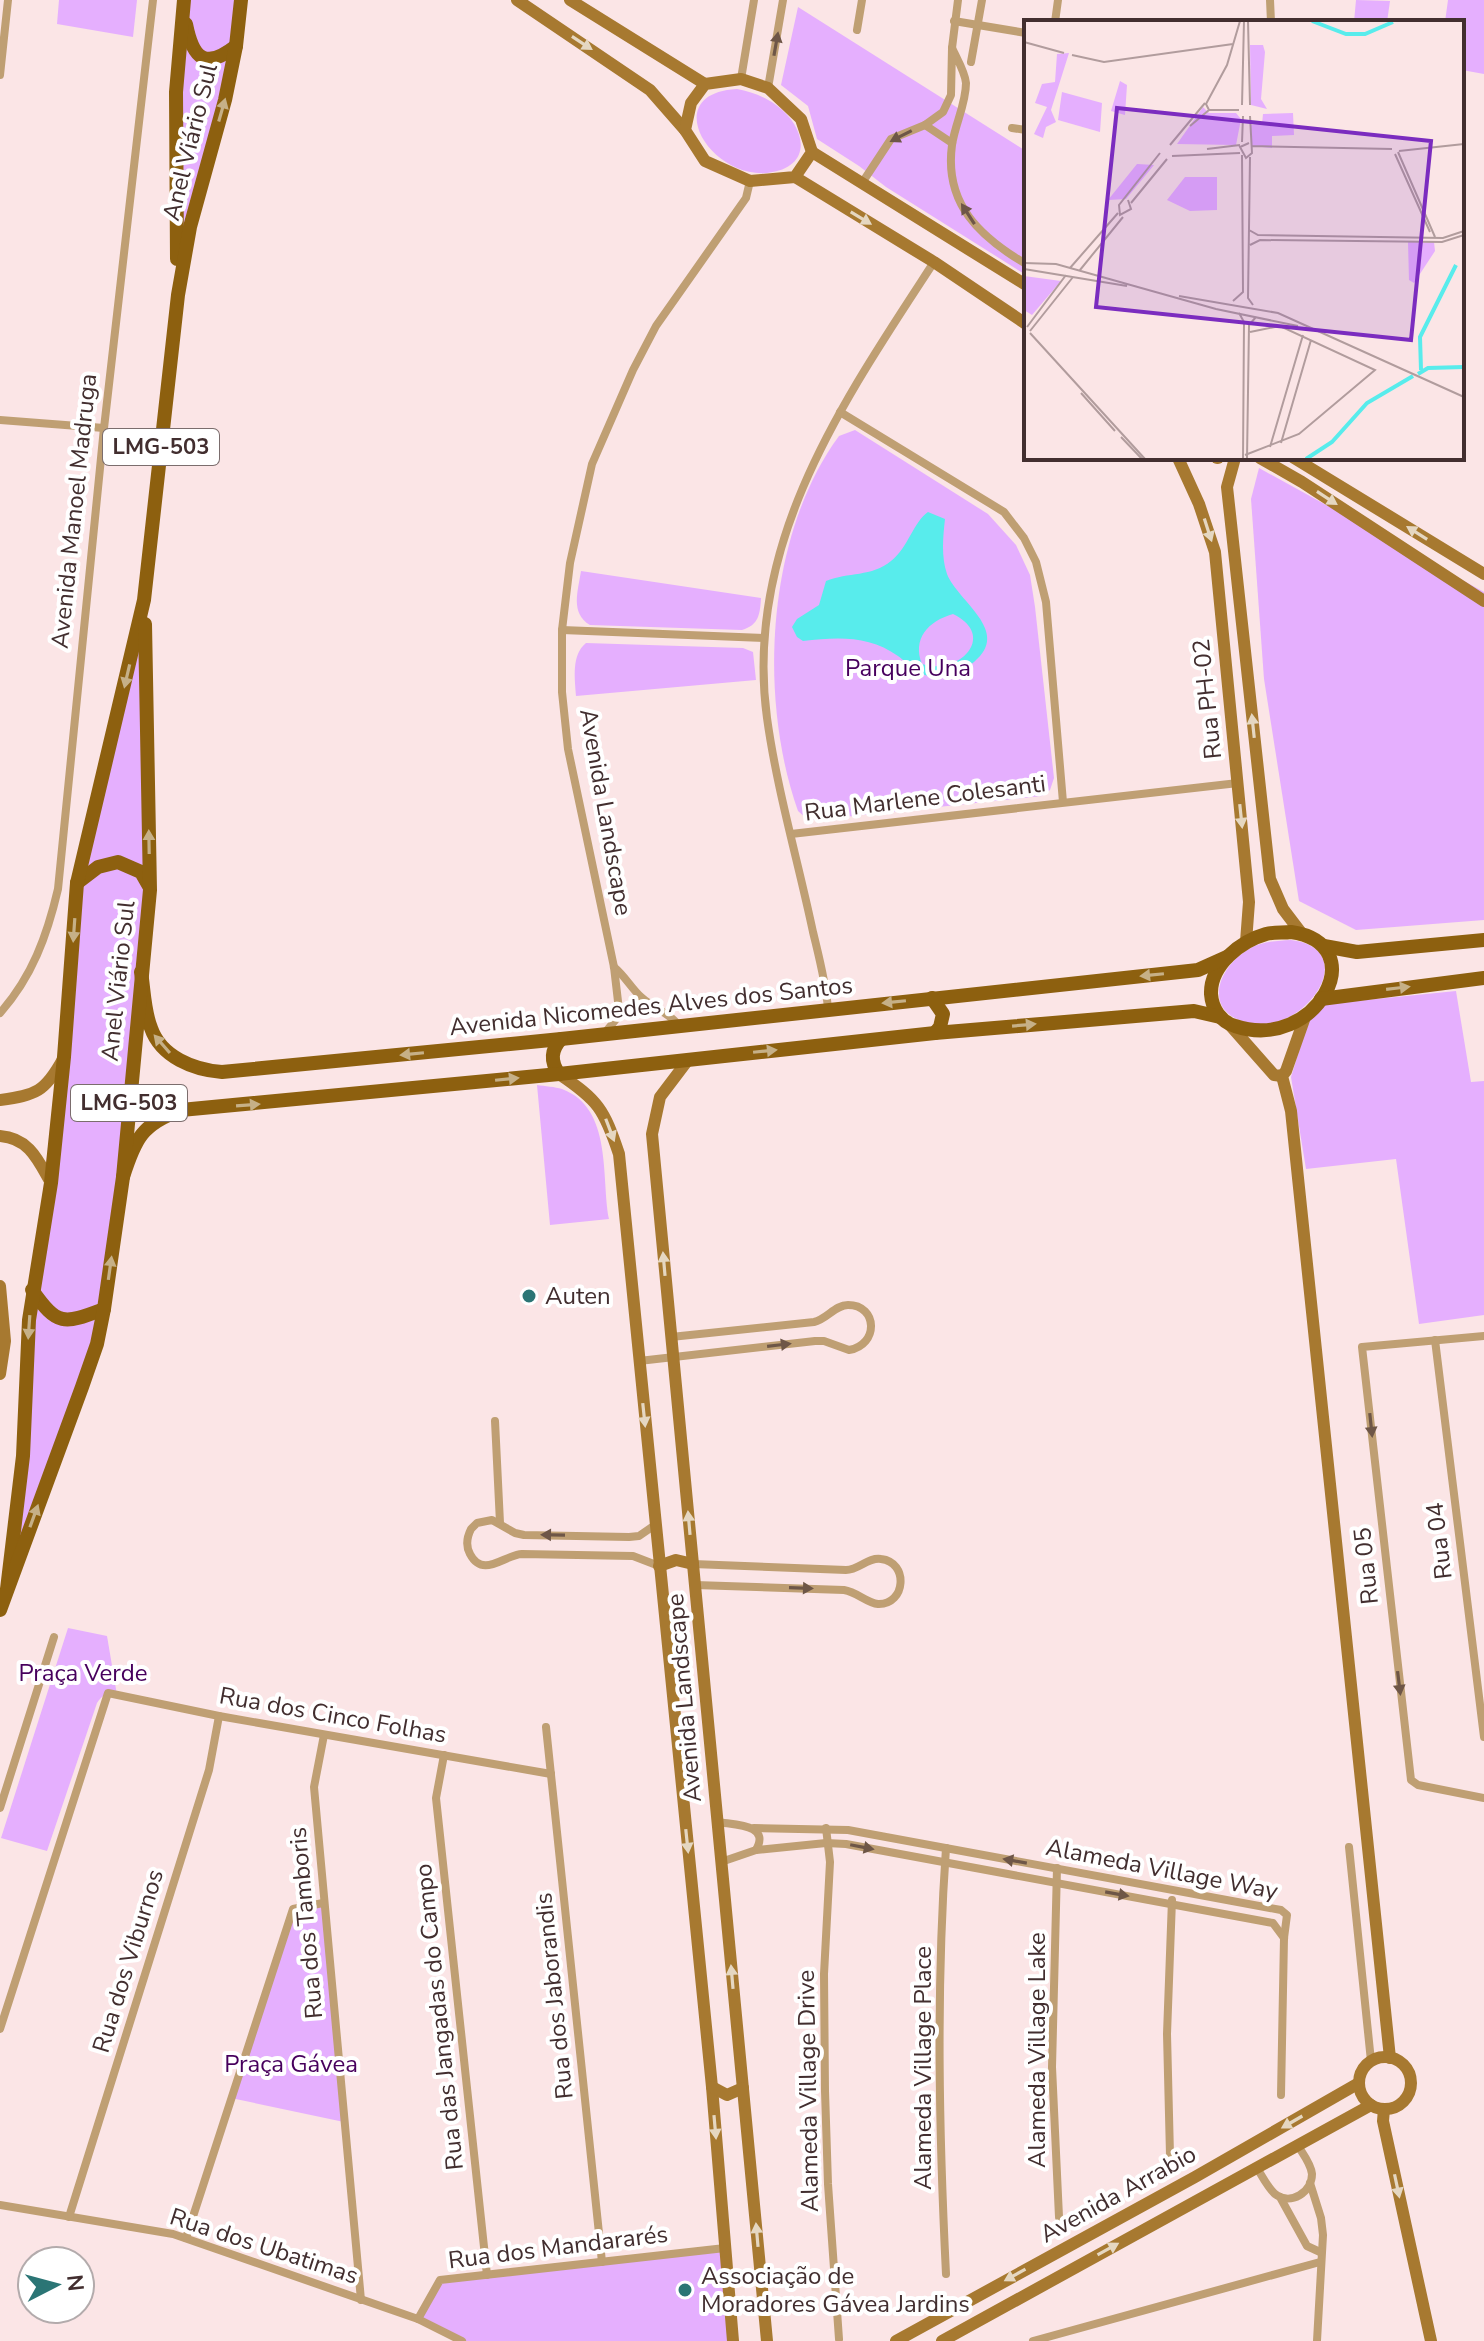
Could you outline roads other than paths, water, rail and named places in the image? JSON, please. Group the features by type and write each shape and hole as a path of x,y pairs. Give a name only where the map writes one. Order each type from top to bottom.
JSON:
{"main road":[{"name":"Anel Viário Sul","path":"7,1589 23,1456 32,1290 51,1183 77,883 144,600 178,295 190,227 225,100 241,0"},
{"name":"Anel Viário Sul","path":"178,295 176,92 184,4"},
{"path":"184,4 190,44 198,56 209,60 222,56 236,46"},
{"name":"Anel Viário Sul","path":"0,1610 82,1387 104,1309 123,1177 150,890 144,600"},
{"path":"77,883 98,867 118,862 141,872 150,890"},
{"path":"1224,1021 1211,996 1212,985 1227,957 1246,942 1268,934 1302,934 1324,946 1357,952 1484,940"},
{"path":"123,1177 135,1142 145,1128 165,1115 181,1110 559,1074 935,1033 1194,1011 1251,1031 1274,1031 1295,1024 1321,999 1332,979 1332,967 1324,946"},
{"name":"Avenida Nicomedes Alves dos Santos","path":"141,972 148,1016 155,1036 168,1052 181,1061 222,1072 561,1039 1198,970 1227,957"},
{"path":"1321,999 1484,978"},
{"path":"932,998 943,1014 943,1021 935,1033"},
{"path":"559,1074 552,1060 561,1039"},
{"path":"32,1290 46,1309 61,1319 81,1317 104,1309"}],"street":[{"path":"0,75 8,0"},
{"name":"Avenida Manoel Madruga","path":"0,1013 26,977 40,950 58,889 104,428 153,0"},
{"path":"517,0 650,90 685,130 705,161 750,181 795,177 934,262 1024,323"},
{"path":"570,0 705,84 741,79 768,88 801,119 812,152 1024,284"},
{"path":"741,79 754,0"},
{"path":"768,88 783,0"},
{"path":"857,30 862,0"},
{"path":"862,183 891,139 925,125 943,112 949,101 958,0"},
{"path":"971,62 982,0"},
{"path":"1055,20 1058,0"},
{"path":"1270,0 1271,20"},
{"path":"954,21 1024,33"},
{"path":"952,48 966,82 951,161 961,204 981,233 1024,263"},
{"path":"685,130 691,103 705,84"},
{"path":"925,125 952,143"},
{"path":"1012,128 1024,130"},
{"path":"795,177 812,152"},
{"name":"Avenida Landscape","path":"604,1034 617,1018 619,1010 614,967 568,749 562,692 562,630 570,563 592,464 610,417 656,326 746,198 750,181"},
{"path":"828,1009 766,716 764,638 784,532 804,483 840,412 934,262"},
{"path":"840,412 1004,512 1024,538 1036,562 1046,602 1063,802"},
{"path":"0,420 104,428"},
{"name":"Rua PH-02","path":"1179,460 1199,504 1215,552 1249,902 1246,942"},
{"name":"Rua PH-02","path":"1234,460 1227,487 1270,879 1283,909 1302,934"},
{"path":"1264,460 1484,601"},
{"path":"1297,460 1484,574"},
{"path":"1443,574 1454,555"},
{"path":"562,630 764,638"},
{"name":"Rua Marlene Colesanti","path":"791,834 1238,783"},
{"path":"614,967 638,994 671,1015 679,1026"},
{"path":"1282,1076 1305,1017"},
{"path":"1224,1021 1274,1075 1282,1076"},
{"path":"0,1100 39,1092 48,1085 64,1057"},
{"name":"Avenida Landscape","path":"688,1060 660,1097 652,1134 767,2341"},
{"name":"Avenida Landscape","path":"559,1074 599,1106 610,1126 619,1154 712,2087 733,2341"},
{"path":"1282,1076 1291,1111 1390,2058"},
{"path":"0,1136 17,1139 28,1147 37,1156 51,1183"},
{"path":"0,1286 5,1341 0,1374"},
{"path":"639,1361 815,1341 833,1344 841,1349 856,1349 868,1339 871,1324 863,1311 849,1305 835,1310 822,1320 671,1337"},
{"path":"727,1331 730,1351"},
{"path":"1435,1340 1484,1336"},
{"name":"Rua 05","path":"1435,1340 1362,1347 1411,1780 1418,1785 1484,1798"},
{"name":"Rua 04","path":"1435,1340 1484,1737"},
{"path":"495,1421 500,1523"},
{"path":"655,1525 639,1536 524,1535 500,1523 484,1521 471,1529 466,1543 468,1551 478,1563 493,1565 514,1554 633,1556 659,1566 676,1560 693,1564 846,1570 883,1559 896,1566 901,1581 897,1595 876,1604 853,1591 844,1590 695,1585"},
{"path":"583,1536 583,1555"},
{"path":"755,1587 756,1566"},
{"path":"0,1808 54,1637"},
{"name":"Rua dos Cinco Folhas","path":"0,2029 108,1693 219,1716 551,1774"},
{"name":"Rua dos Viburnos","path":"69,2217 209,1770 219,1716"},
{"name":"Rua dos Jaborandis","path":"546,1727 602,2262"},
{"name":"Rua dos Tamboris","path":"324,1735 314,1787 361,2300"},
{"name":"Rua das Jangadas do Campo","path":"444,1755 436,1798 487,2275"},
{"name":"Alameda Village Way","path":"718,1822 754,1828 848,1830 1281,1910 1287,1915 1284,1938"},
{"path":"754,1828 760,1838 756,1850"},
{"name":"Alameda Village Drive","path":"826,1828 830,1862 824,1974 825,2106 839,2339"},
{"name":"Alameda Village Way","path":"721,1862 756,1850 846,1844 1273,1923 1284,1938"},
{"path":"1349,1847 1371,2061"},
{"name":"Alameda Village Place","path":"946,1848 940,2009 946,2274"},
{"name":"Alameda Village Lake","path":"1057,1868 1052,2067 1059,2217"},
{"path":"1170,2155 1167,2034 1173,1890"},
{"path":"186,2238 293,1909 323,1903"},
{"path":"1281,2095 1284,1938"},
{"path":"1377,2107 1403,2102 1410,2089 1407,2069 1390,2058 1371,2061 1362,2070 1359,2083 1361,2095 1377,2107 1383,2121 1431,2341"},
{"name":"Avenida Arrabio","path":"904,2339 1359,2083"},
{"path":"712,2087 730,2095 743,2088"},
{"name":"Avenida Arrabio","path":"942,2341 1257,2168 1377,2107"},
{"path":"1298,2146 1311,2168 1310,2183 1323,2235 1317,2341"},
{"path":"1257,2168 1280,2197 1307,2246 1320,2252"},
{"path":"1195,2177 1204,2197"},
{"path":"1280,2197 1295,2198 1310,2183"},
{"name":"Rua dos Ubatimas","path":"0,2205 173,2234 418,2319 462,2341"},
{"name":"Rua dos Mandararés","path":"418,2319 440,2280 725,2248"},
{"path":"1033,2341 1320,2262"}],"water":[{"path":"928,512 945,519 943,554 947,574 985,628 987,639 984,650 974,662 951,675 930,676 876,644 840,638 803,641 797,637 792,627 797,619 819,605 826,581 884,566 897,556","holes":["953,614 966,623 973,643 968,652 949,664 922,664 919,647 924,632 930,626"]}],"place":[{"name":"Auten","path":"529,1296"},
{"name":"Associação de Moradores Gávea Jardins","path":"685,2290"}],"park label":[{"name":"Parque Una","path":"908,668"},
{"name":"Praça Verde","path":"83,1673"},
{"name":"Praça Gávea","path":"291,2064"}]}
